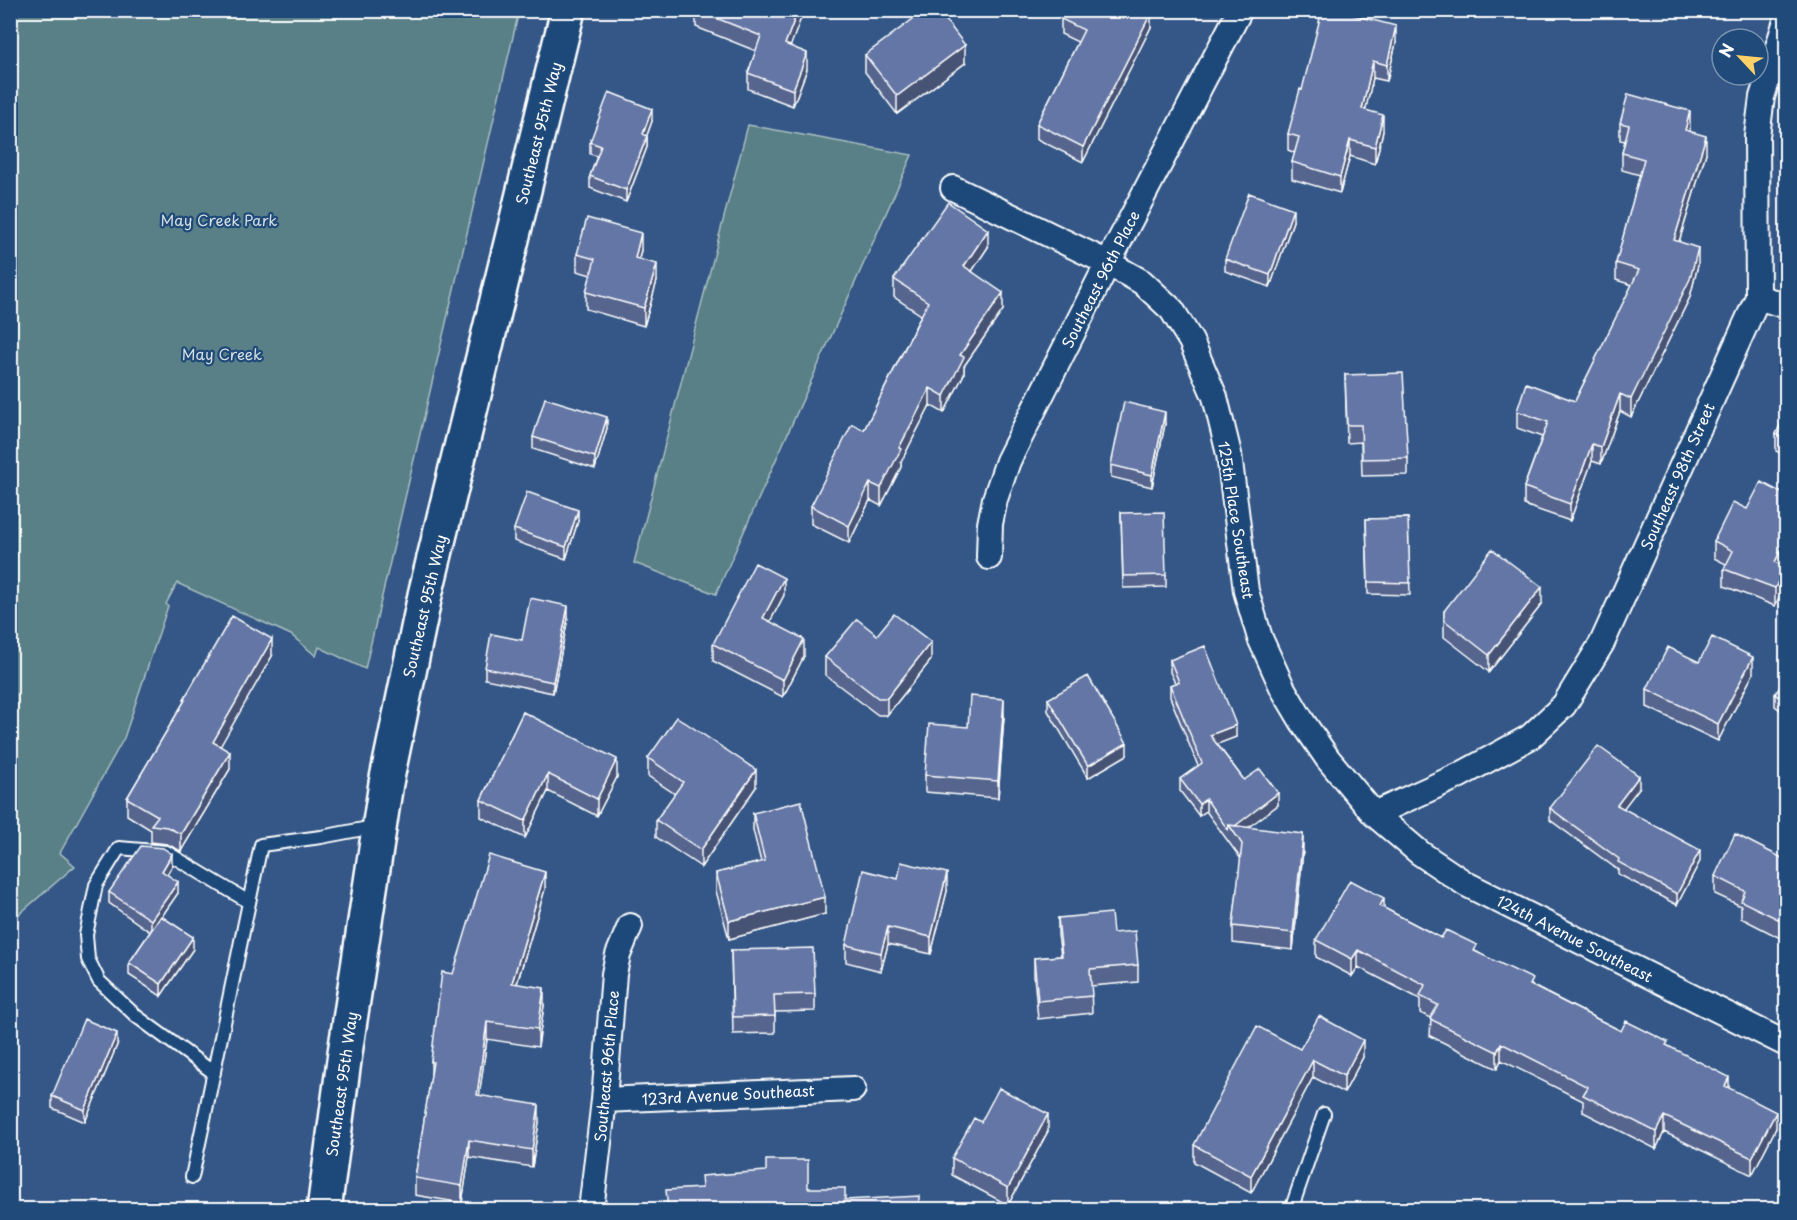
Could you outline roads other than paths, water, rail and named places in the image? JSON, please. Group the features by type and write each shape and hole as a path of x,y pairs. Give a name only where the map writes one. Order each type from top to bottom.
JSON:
{"street":[{"name":"Southeast 95th Way","path":"324,1209 386,783 425,595 568,10"},
{"name":"Southeast 96th Place","path":"989,557 990,524 995,499 1008,461 1240,10"},
{"name":"Southeast 98th Street","path":"1374,814 1460,775 1530,737 1564,705 1602,643 1758,297 1758,126 1762,97 1786,21"},
{"name":"125th Place Southeast","path":"952,188 1108,263 1142,282 1172,310 1191,341 1215,397 1229,454 1246,591 1260,638 1283,689 1302,721 1328,759 1374,814"},
{"path":"1758,297 1786,306"},
{"name":"124th Avenue Southeast","path":"1374,814 1420,853 1466,884 1786,1044"},
{"name":"Southeast 96th Place","path":"591,1209 604,1100 614,974 618,954 630,926"},
{"name":"123rd Avenue Southeast","path":"604,1100 853,1089"}],"lane":[{"path":"192,1177 261,846 380,825"},
{"path":"213,1073 136,1016 99,981 88,959 86,935 96,885 119,848 166,852 249,902"},
{"path":"1291,1209 1324,1114"}],"park label":[{"name":"May Creek Park","path":"219,219"},
{"name":"May Creek","path":"222,353"}]}
